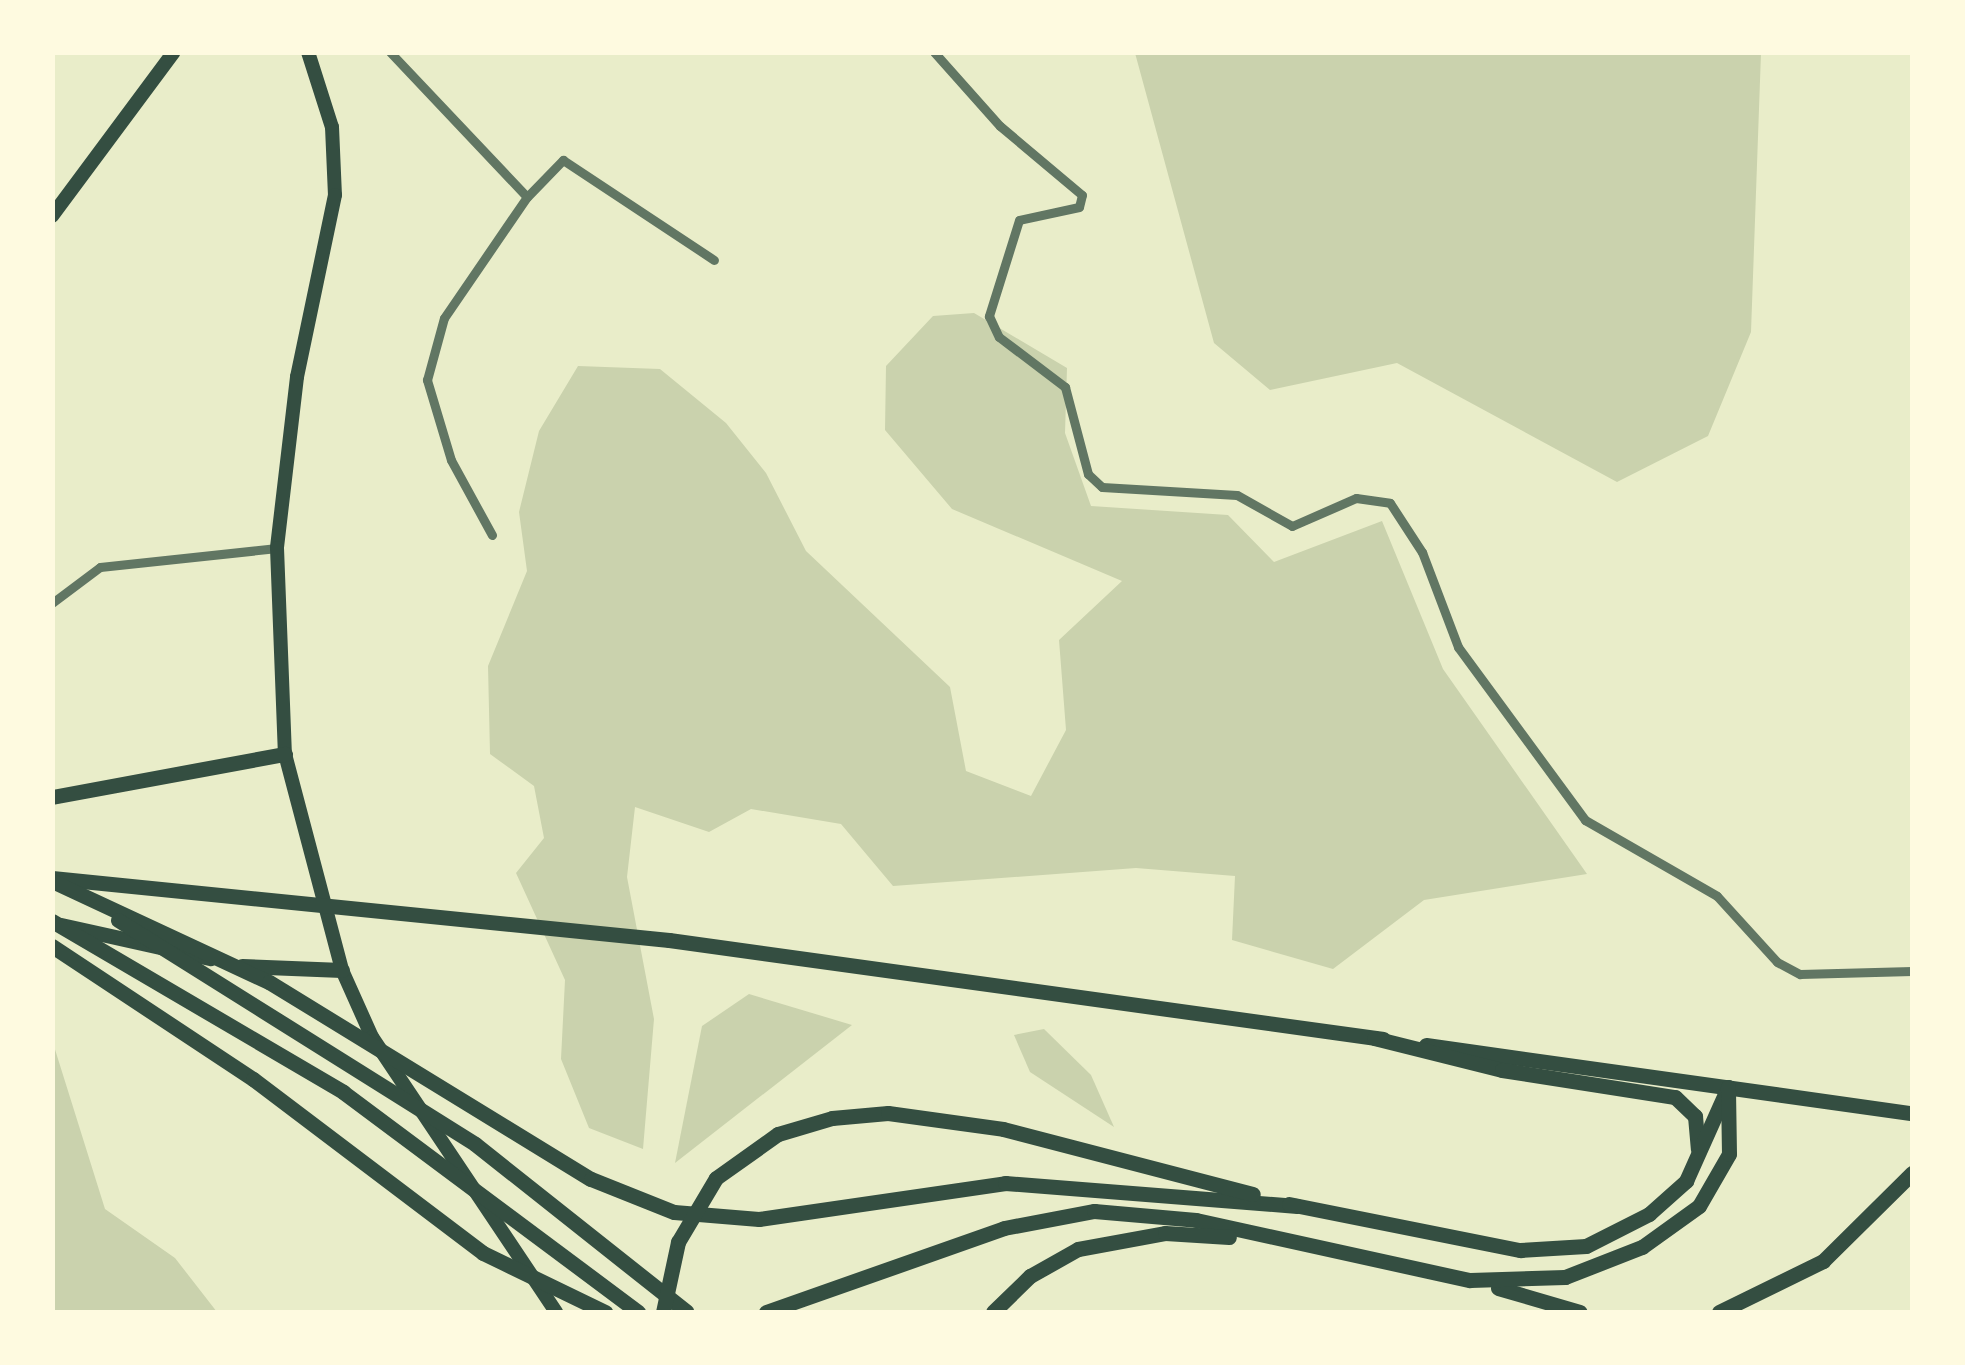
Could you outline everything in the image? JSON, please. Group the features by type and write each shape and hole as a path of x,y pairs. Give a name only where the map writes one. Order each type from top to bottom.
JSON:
{"highway":[{"path":"52,797 285,754"},
{"path":"52,881 273,894 669,940 1912,1113"},
{"path":"52,881 269,982 620,1194 674,1212 759,1219 1005,1184 1297,1206"},
{"path":"52,881 376,1078 687,1312"},
{"path":"52,922 278,974 342,970"},
{"path":"52,922 343,1092 638,1312"},
{"path":"52,946 253,1079 483,1253 605,1312"},
{"path":"1374,1038 1502,1070 1676,1097 1698,1130 1686,1181"},
{"path":"664,1312 670,1264 700,1198 734,1162 805,1124 888,1114 986,1126 1297,1206 1546,1252 1626,1229 1686,1181 1728,1087"},
{"path":"1470,1280 1565,1277 1684,1220 1729,1154 1728,1087"},
{"path":"1719,1312 1822,1261 1912,1173"},
{"path":"766,1312 1004,1228 1094,1211 1158,1213 1470,1280 1580,1312"},
{"path":"993,1312 1041,1268 1106,1240 1165,1233 1288,1243"}],"main road":[{"path":"52,216 174,52"},
{"path":"308,52 332,127 335,195 297,377 277,548 285,754 342,970 372,1038 556,1312"}],"street":[{"path":"390,52 527,196"},
{"path":"934,52 1000,126 1082,195 1079,207 1018,220 989,316 1000,336 1065,387 1088,474 1102,487 1237,494 1292,526 1356,498 1390,503 1422,552 1458,647 1585,820 1717,896 1800,974 1912,971"},
{"path":"492,535 451,460 426,380 444,318 527,196 564,160 714,260"},
{"path":"52,603 100,567 277,548"}],"green space":[{"path":"1135,53 1761,53 1751,332 1708,436 1617,482 1397,363 1270,390 1214,343"},
{"path":"974,313 1067,368 1065,433 1091,506 1228,515 1274,562 1382,521 1443,669 1587,874 1424,900 1333,969 1232,940 1235,876 1136,868 893,886 841,824 751,809 709,832 635,807 627,877 654,1019 643,1149 589,1128 561,1059 565,980 516,873 544,838 534,786 490,754 488,666 527,571 519,512 539,431 578,366 660,369 726,423 766,473 806,551 950,687 966,771 1031,796 1066,730 1059,640 1122,581 952,509 885,430 886,366 933,316"},
{"path":"749,994 852,1025 675,1163 702,1026"},
{"path":"1044,1029 1091,1075 1114,1127 1030,1072 1014,1035"},
{"path":"53,1043 105,1209 175,1258 217,1312 53,1312"}]}
